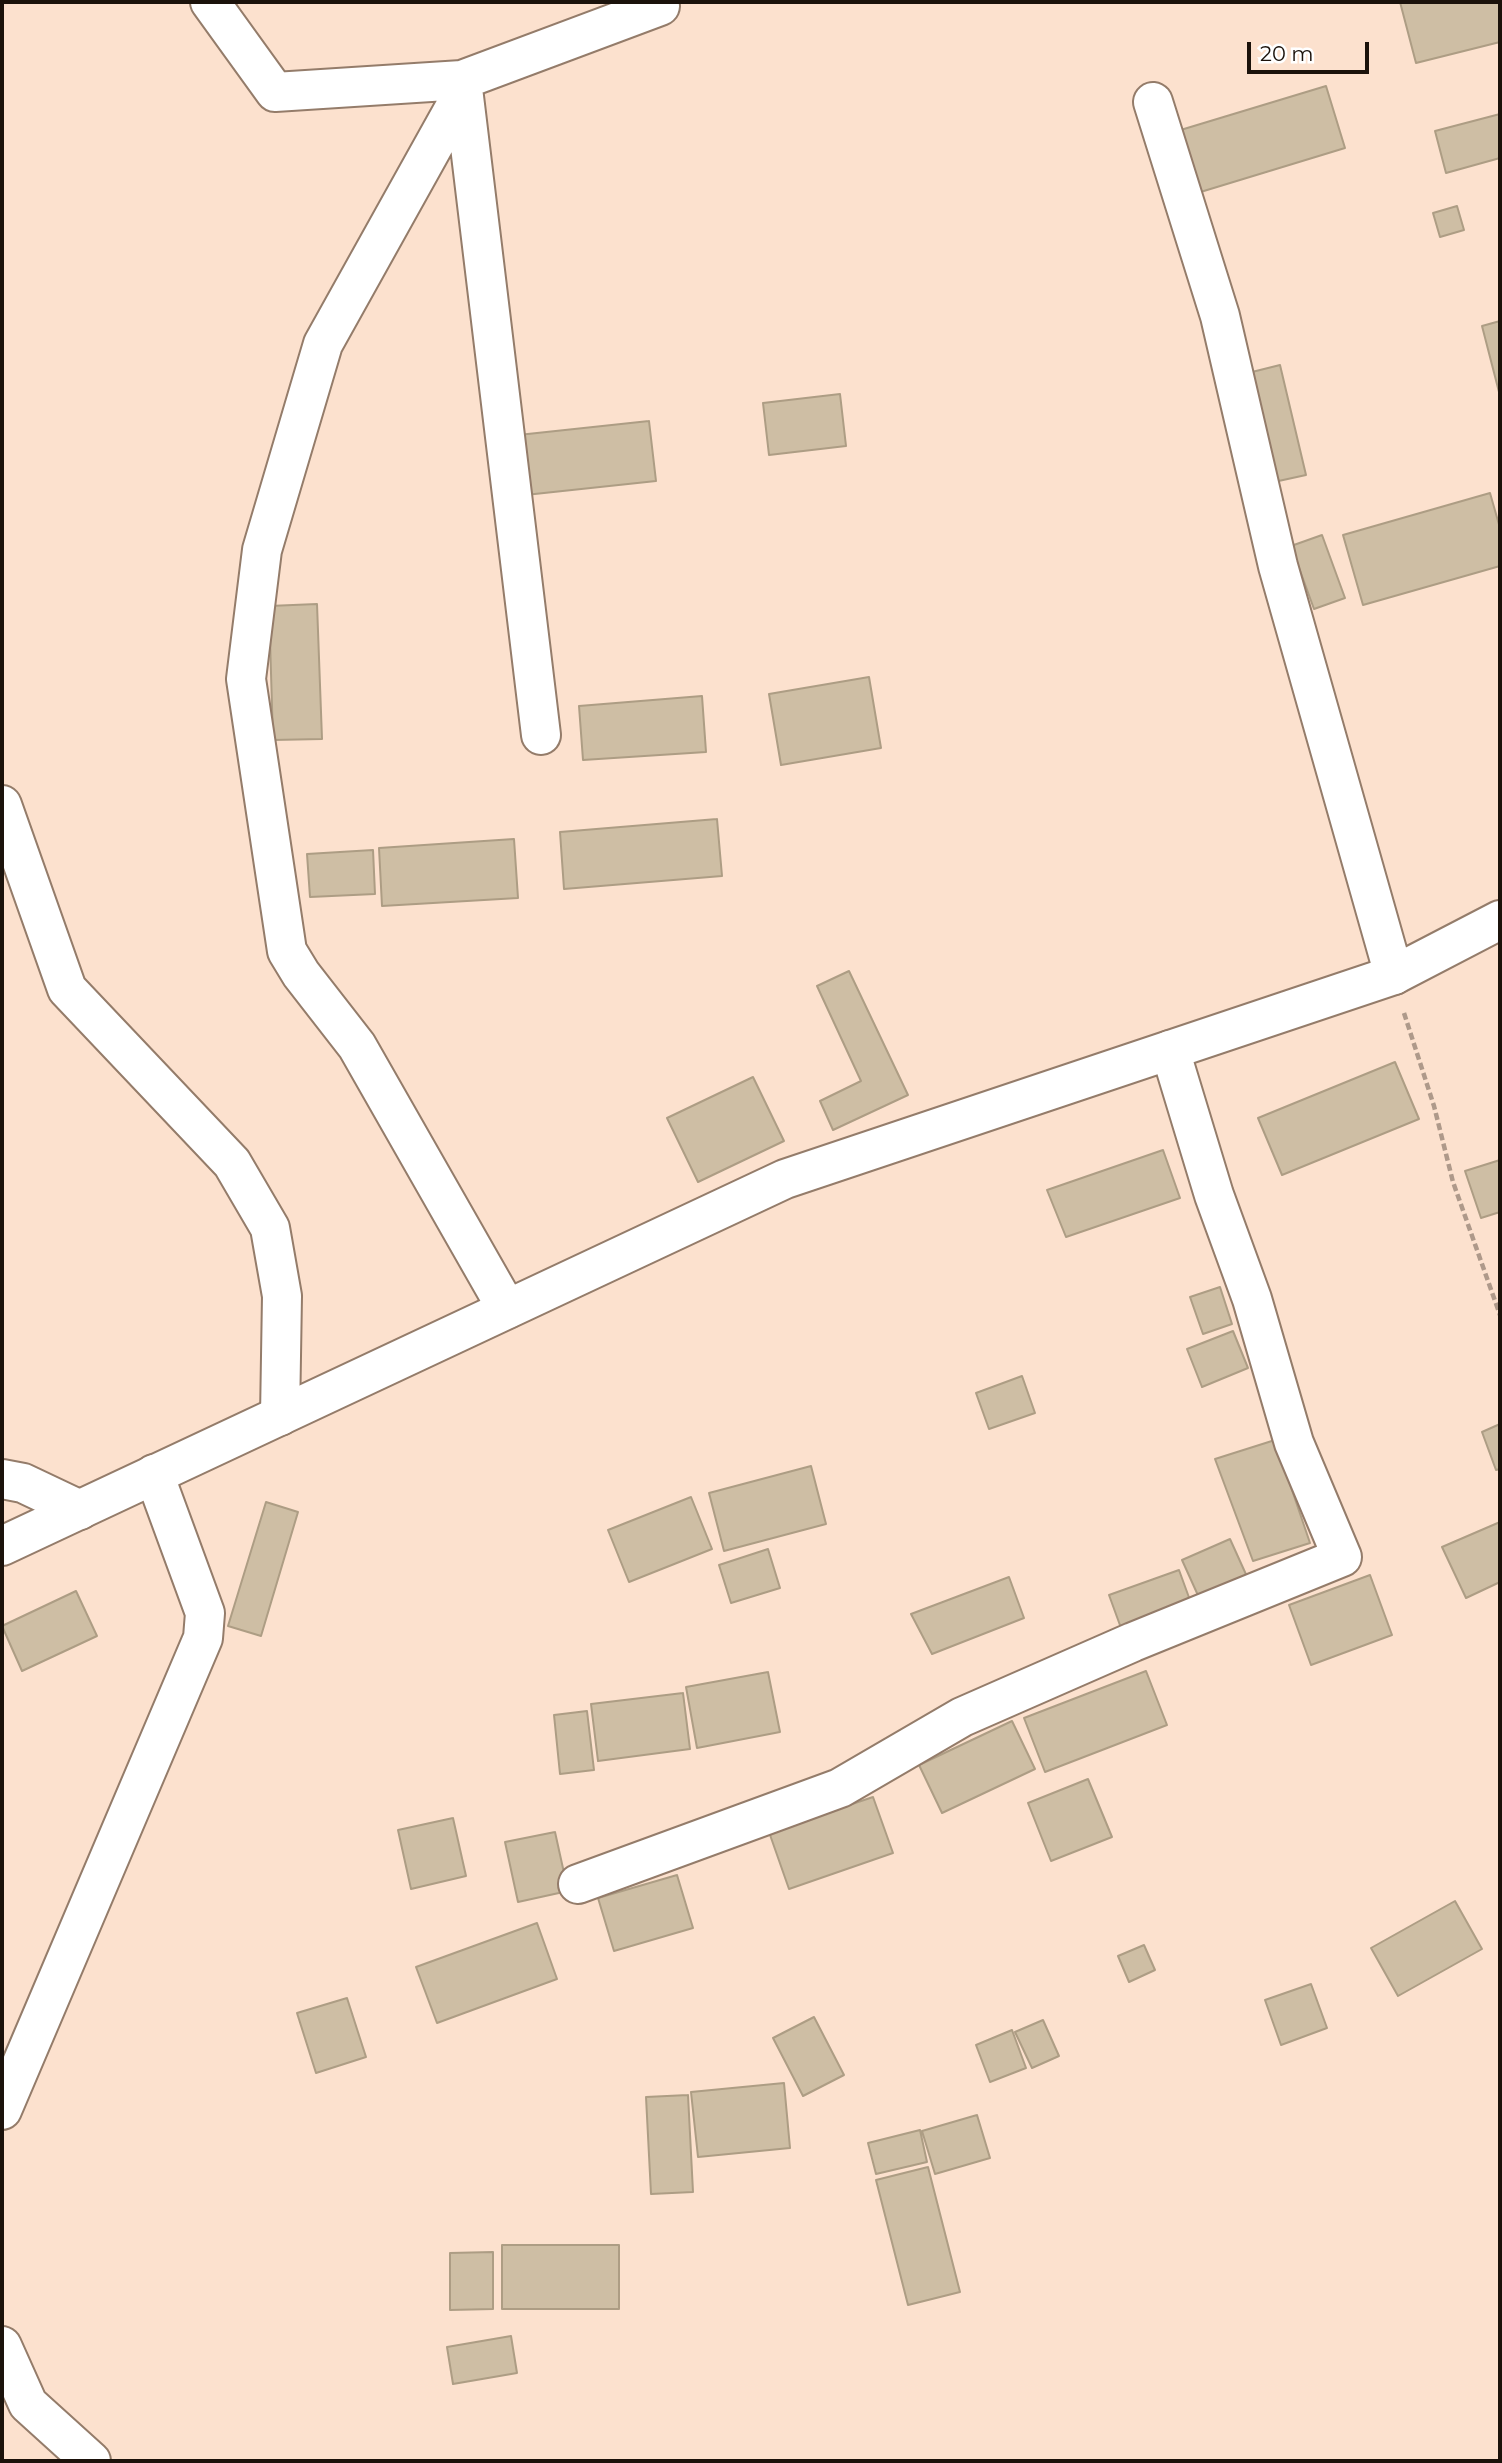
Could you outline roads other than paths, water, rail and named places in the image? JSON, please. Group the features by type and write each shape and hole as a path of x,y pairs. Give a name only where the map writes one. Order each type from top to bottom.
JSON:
{"street":[{"path":"210,2 275,92 462,80 660,6"},
{"path":"462,80 541,735"},
{"path":"462,80 456,107 323,344 262,550 246,679 287,951 301,974 357,1046 507,1309"},
{"path":"1153,102 1220,316 1279,566 1394,975"},
{"path":"2,805 67,989 232,1163 270,1228 282,1296 280,1416"},
{"path":"2,1546 785,1179 1394,975 1500,920"},
{"path":"578,1884 839,1788 962,1717 1133,1642 1342,1557 1294,1443 1252,1300 1214,1195 1170,1049"},
{"path":"2,2109 203,1638 205,1613 154,1474"},
{"path":"2,1479 23,1483 80,1510"},
{"path":"2,2346 28,2404 91,2461"}]}
